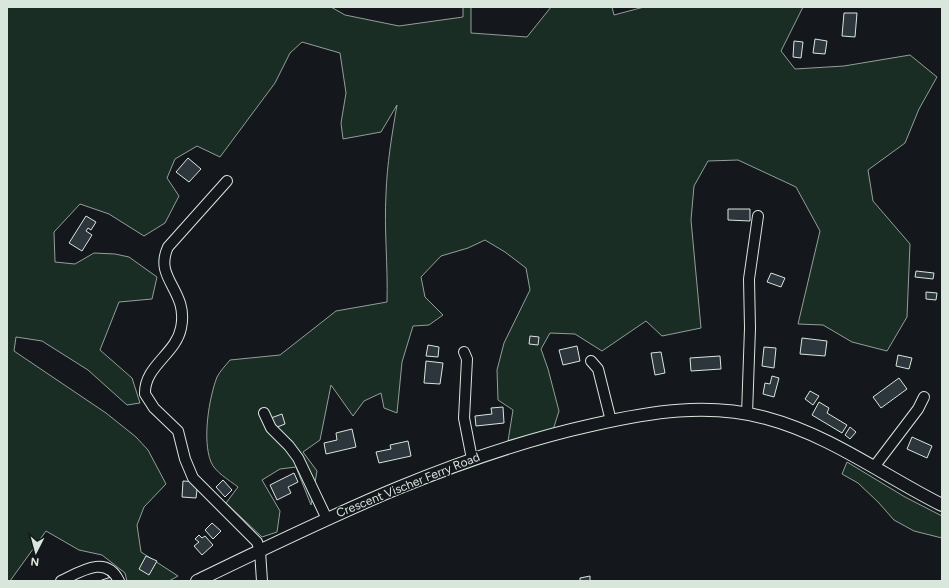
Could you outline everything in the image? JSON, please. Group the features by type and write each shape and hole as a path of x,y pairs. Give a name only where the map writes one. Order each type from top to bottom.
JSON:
{"main road":[{"name":"Crescent Vischer Ferry Road","path":"197,581 327,519 419,478 472,459 558,433 640,414 684,409 726,411 768,418 810,434 852,453 905,486 942,505"}],"street":[{"path":"228,181 168,247 163,256 165,273 180,300 182,307 181,326 174,345 147,378 145,394 154,408 178,431 193,478 253,536 260,551 262,581"},
{"path":"747,414 750,328 749,279 758,216"},
{"path":"464,352 467,359 464,418 472,459"},
{"path":"591,361 598,369 611,421"},
{"path":"874,467 918,409 924,397"},
{"path":"264,413 271,428 289,446 298,458 327,519"},
{"path":"61,581 90,567 99,566 116,574 119,581"}],"green space":[{"path":"7,7 331,7 345,15 399,26 463,17 463,7 471,7 471,33 527,37 551,7 612,7 614,15 644,7 803,7 781,51 795,69 844,66 910,55 937,77 919,109 905,143 868,170 873,201 910,244 907,317 887,351 852,342 823,325 798,324 820,231 796,187 738,160 708,161 694,186 691,220 701,328 662,336 646,321 602,351 575,334 550,333 541,349 559,411 553,430 508,441 513,410 498,400 497,370 504,343 530,290 526,268 505,252 485,240 468,248 441,256 421,277 425,297 443,315 429,325 413,326 402,362 397,413 384,408 381,393 364,401 353,416 331,385 320,440 303,452 317,471 311,505 296,467 280,469 262,480 280,511 277,532 262,537 226,503 238,487 223,476 213,466 208,453 207,431 209,407 217,377 230,360 280,355 336,311 387,302 385,221 390,149 397,105 381,132 343,139 341,123 346,93 340,53 302,42 290,53 275,83 220,157 197,146 175,159 167,178 179,196 165,223 144,236 109,214 80,204 54,232 55,262 75,264 94,253 115,254 129,257 157,277 152,299 119,302 100,350 132,378 140,403 127,405 88,370 42,341 16,337 14,351 106,413 136,437 148,450 166,484 144,507 137,525 141,552 178,576 169,581 127,581 125,573 102,555 79,550 46,531 10,581 7,581"},
{"path":"847,462 905,497 942,516 942,538 914,531 894,520 858,483 842,474"}],"building":[{"path":"844,13 857,13 855,37 842,36"},
{"path":"815,39 827,41 825,54 813,53"},
{"path":"794,41 803,42 801,58 793,57"},
{"path":"188,158 201,169 189,182 176,172"},
{"path":"728,209 750,209 750,221 728,220"},
{"path":"86,216 96,222 91,230 88,228 86,231 92,235 82,251 69,243"},
{"path":"916,271 934,273 933,279 915,277"},
{"path":"771,273 785,278 781,287 767,282"},
{"path":"926,292 937,293 936,300 926,299"},
{"path":"530,336 539,337 538,345 529,344"},
{"path":"802,338 827,341 825,356 800,354"},
{"path":"428,345 439,347 438,357 426,356"},
{"path":"577,346 580,361 563,365 559,350"},
{"path":"764,347 776,348 774,368 762,366"},
{"path":"661,352 665,373 655,375 651,353"},
{"path":"898,355 912,358 909,369 896,366"},
{"path":"720,356 721,369 691,371 690,358"},
{"path":"426,361 443,363 440,384 424,383"},
{"path":"772,376 779,378 774,397 763,394 765,383 770,384"},
{"path":"899,378 907,389 881,408 873,397"},
{"path":"810,391 819,396 813,405 805,399"},
{"path":"819,402 829,408 827,413 847,425 842,433 812,415"},
{"path":"503,407 504,423 476,426 475,416 492,414 491,408"},
{"path":"282,414 285,424 275,428 271,418"},
{"path":"850,427 856,432 850,439 845,435"},
{"path":"352,429 356,447 326,454 324,443 337,440 336,433"},
{"path":"912,437 932,446 927,458 907,449"},
{"path":"408,441 411,456 379,463 376,452 391,449 390,445"},
{"path":"294,473 298,482 288,487 291,493 277,500 270,485"},
{"path":"223,480 232,490 225,497 216,487"},
{"path":"183,481 198,482 196,498 182,497"},
{"path":"212,523 221,531 213,539 205,530"},
{"path":"199,535 202,538 205,536 213,545 202,555 194,546 199,542 195,539"},
{"path":"146,556 157,561 149,575 139,569"},
{"path":"590,576 590,581 580,581 580,578"},
{"path":"111,577 112,581 99,581"}]}
